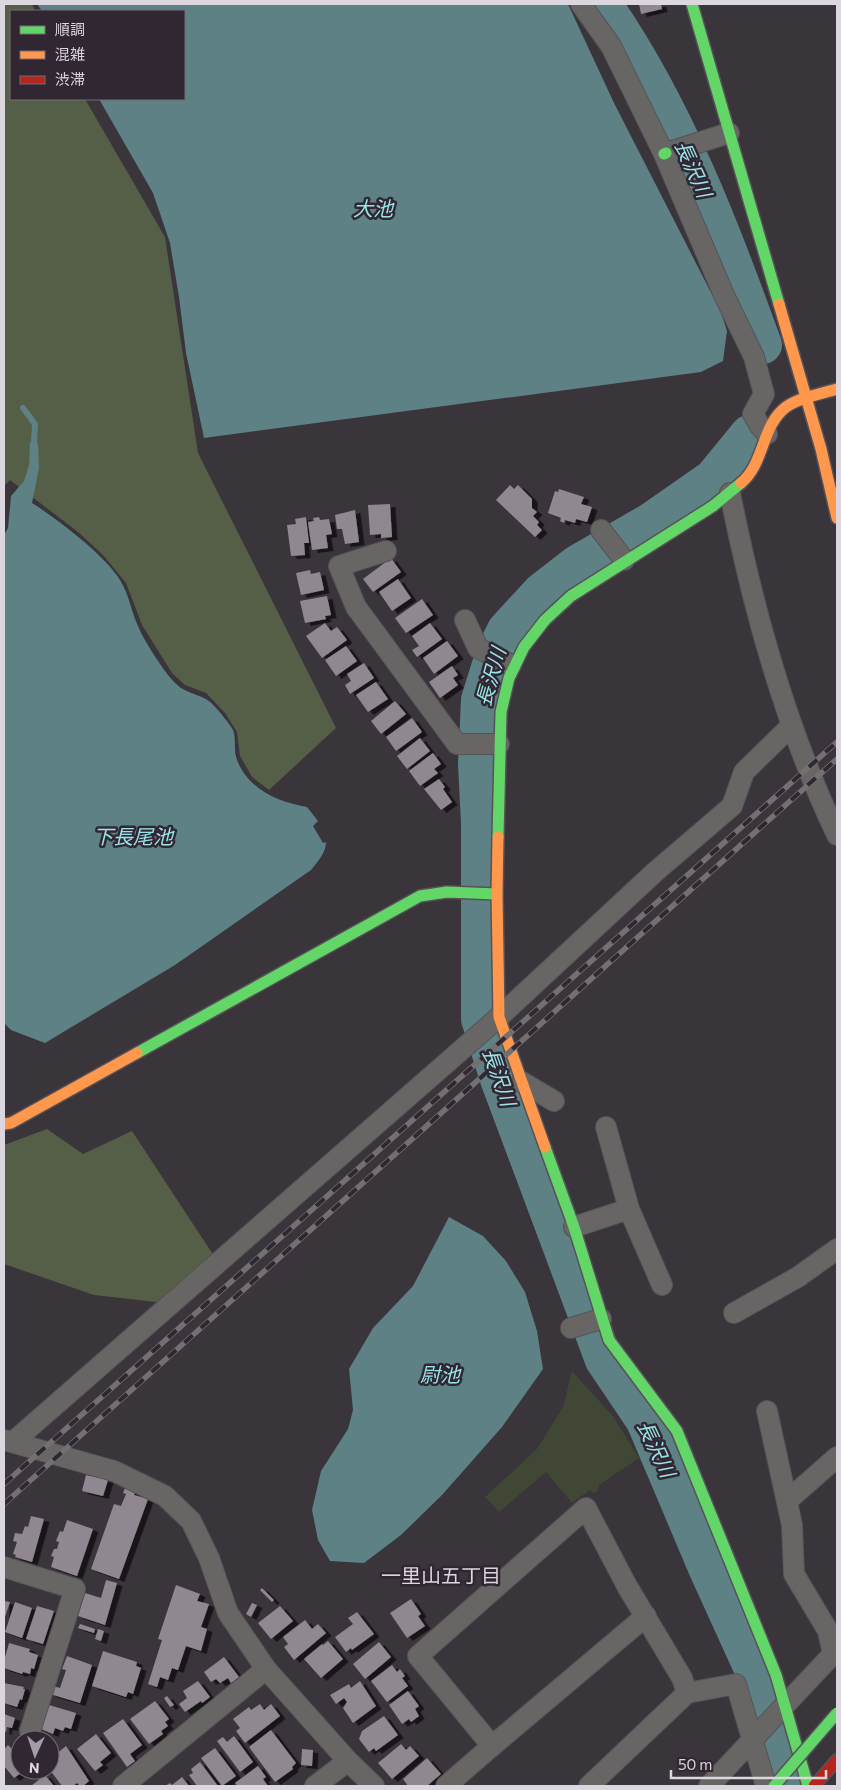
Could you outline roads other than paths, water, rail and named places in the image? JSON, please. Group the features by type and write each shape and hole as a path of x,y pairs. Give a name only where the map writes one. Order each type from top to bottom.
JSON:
{"main road":[{"path":"692,4 807,398 837,518"},
{"path":"808,1786 776,1675 677,1431 609,1340 574,1226 499,1017 497,894 499,744 503,694 512,666 528,640 553,610 571,596 713,506 730,493 748,477 756,466 767,434 778,414 786,407 794,402 837,389"},
{"path":"4,1124 11,1123 420,896 447,892 497,894"},
{"path":"774,1786 837,1713"},
{"path":"814,1786 837,1760"}],"street":[{"path":"581,4 611,46 665,154 724,295 754,357 764,394 753,414 767,434"},
{"path":"665,154 729,133"},
{"path":"730,493 762,634 791,726 818,795 837,835"},
{"path":"601,530 625,561"},
{"path":"386,551 339,566 356,607 457,744 499,744"},
{"path":"464,620 479,649 512,666"},
{"path":"8,1441 499,1017 655,872 732,806 744,772 791,726"},
{"path":"522,1082 554,1101"},
{"path":"606,1127 629,1209 662,1285"},
{"path":"574,1226 629,1209"},
{"path":"734,1313 798,1276 837,1249"},
{"path":"572,1328 601,1319"},
{"path":"709,1786 833,1654 828,1630 794,1574 792,1525 767,1411"},
{"path":"8,1441 114,1471 164,1496 191,1521 209,1558 228,1613 266,1668 348,1761 374,1786"},
{"path":"787,1501 837,1456"},
{"path":"492,1746 418,1656 586,1508 627,1586 682,1678 687,1693"},
{"path":"4,1568 75,1589 30,1730"},
{"path":"446,1786 646,1616"},
{"path":"123,1786 266,1668"},
{"path":"589,1786 687,1693 736,1684 766,1786"},
{"path":"315,1786 348,1761"}],"water":[{"name":"大池","path":"37,4 568,4 614,103 721,312 727,331 723,361 701,372 204,438 186,353 170,243 153,193 100,100 185,100 185,10 41,10"},
{"name":"下長尾池","path":"30,442 38,443 39,468 32,503 80,538 113,570 126,591 144,637 168,675 181,688 213,704 233,730 236,757 247,777 264,792 274,797 307,807 318,821 313,826 323,843 326,842 323,853 311,870 175,965 45,1043 11,1030 4,1023 4,535 8,528 11,496 24,481 29,465"},
{"name":"尉池","path":"449,1217 483,1236 506,1261 525,1292 537,1331 543,1369 502,1427 442,1495 401,1535 364,1563 330,1561 318,1540 312,1510 321,1471 348,1429 353,1410 349,1369 373,1328 413,1286"}],"waterway":[{"name":"長沢川","path":"603,4 629,43 674,126 713,213 763,345"},
{"path":"23,408 35,424 34,442"},
{"name":"長沢川","path":"749,434 713,478 650,522 577,564 541,592 506,630 495,652 480,700 477,764 480,823 480,1019 499,1079 604,1360 645,1421 708,1570 773,1713 790,1786"}],"railway":[{"path":"4,1484 837,742"},
{"path":"4,1504 837,759"}],"district":[{"name":"一里山五丁目","path":"441,1576"}]}
